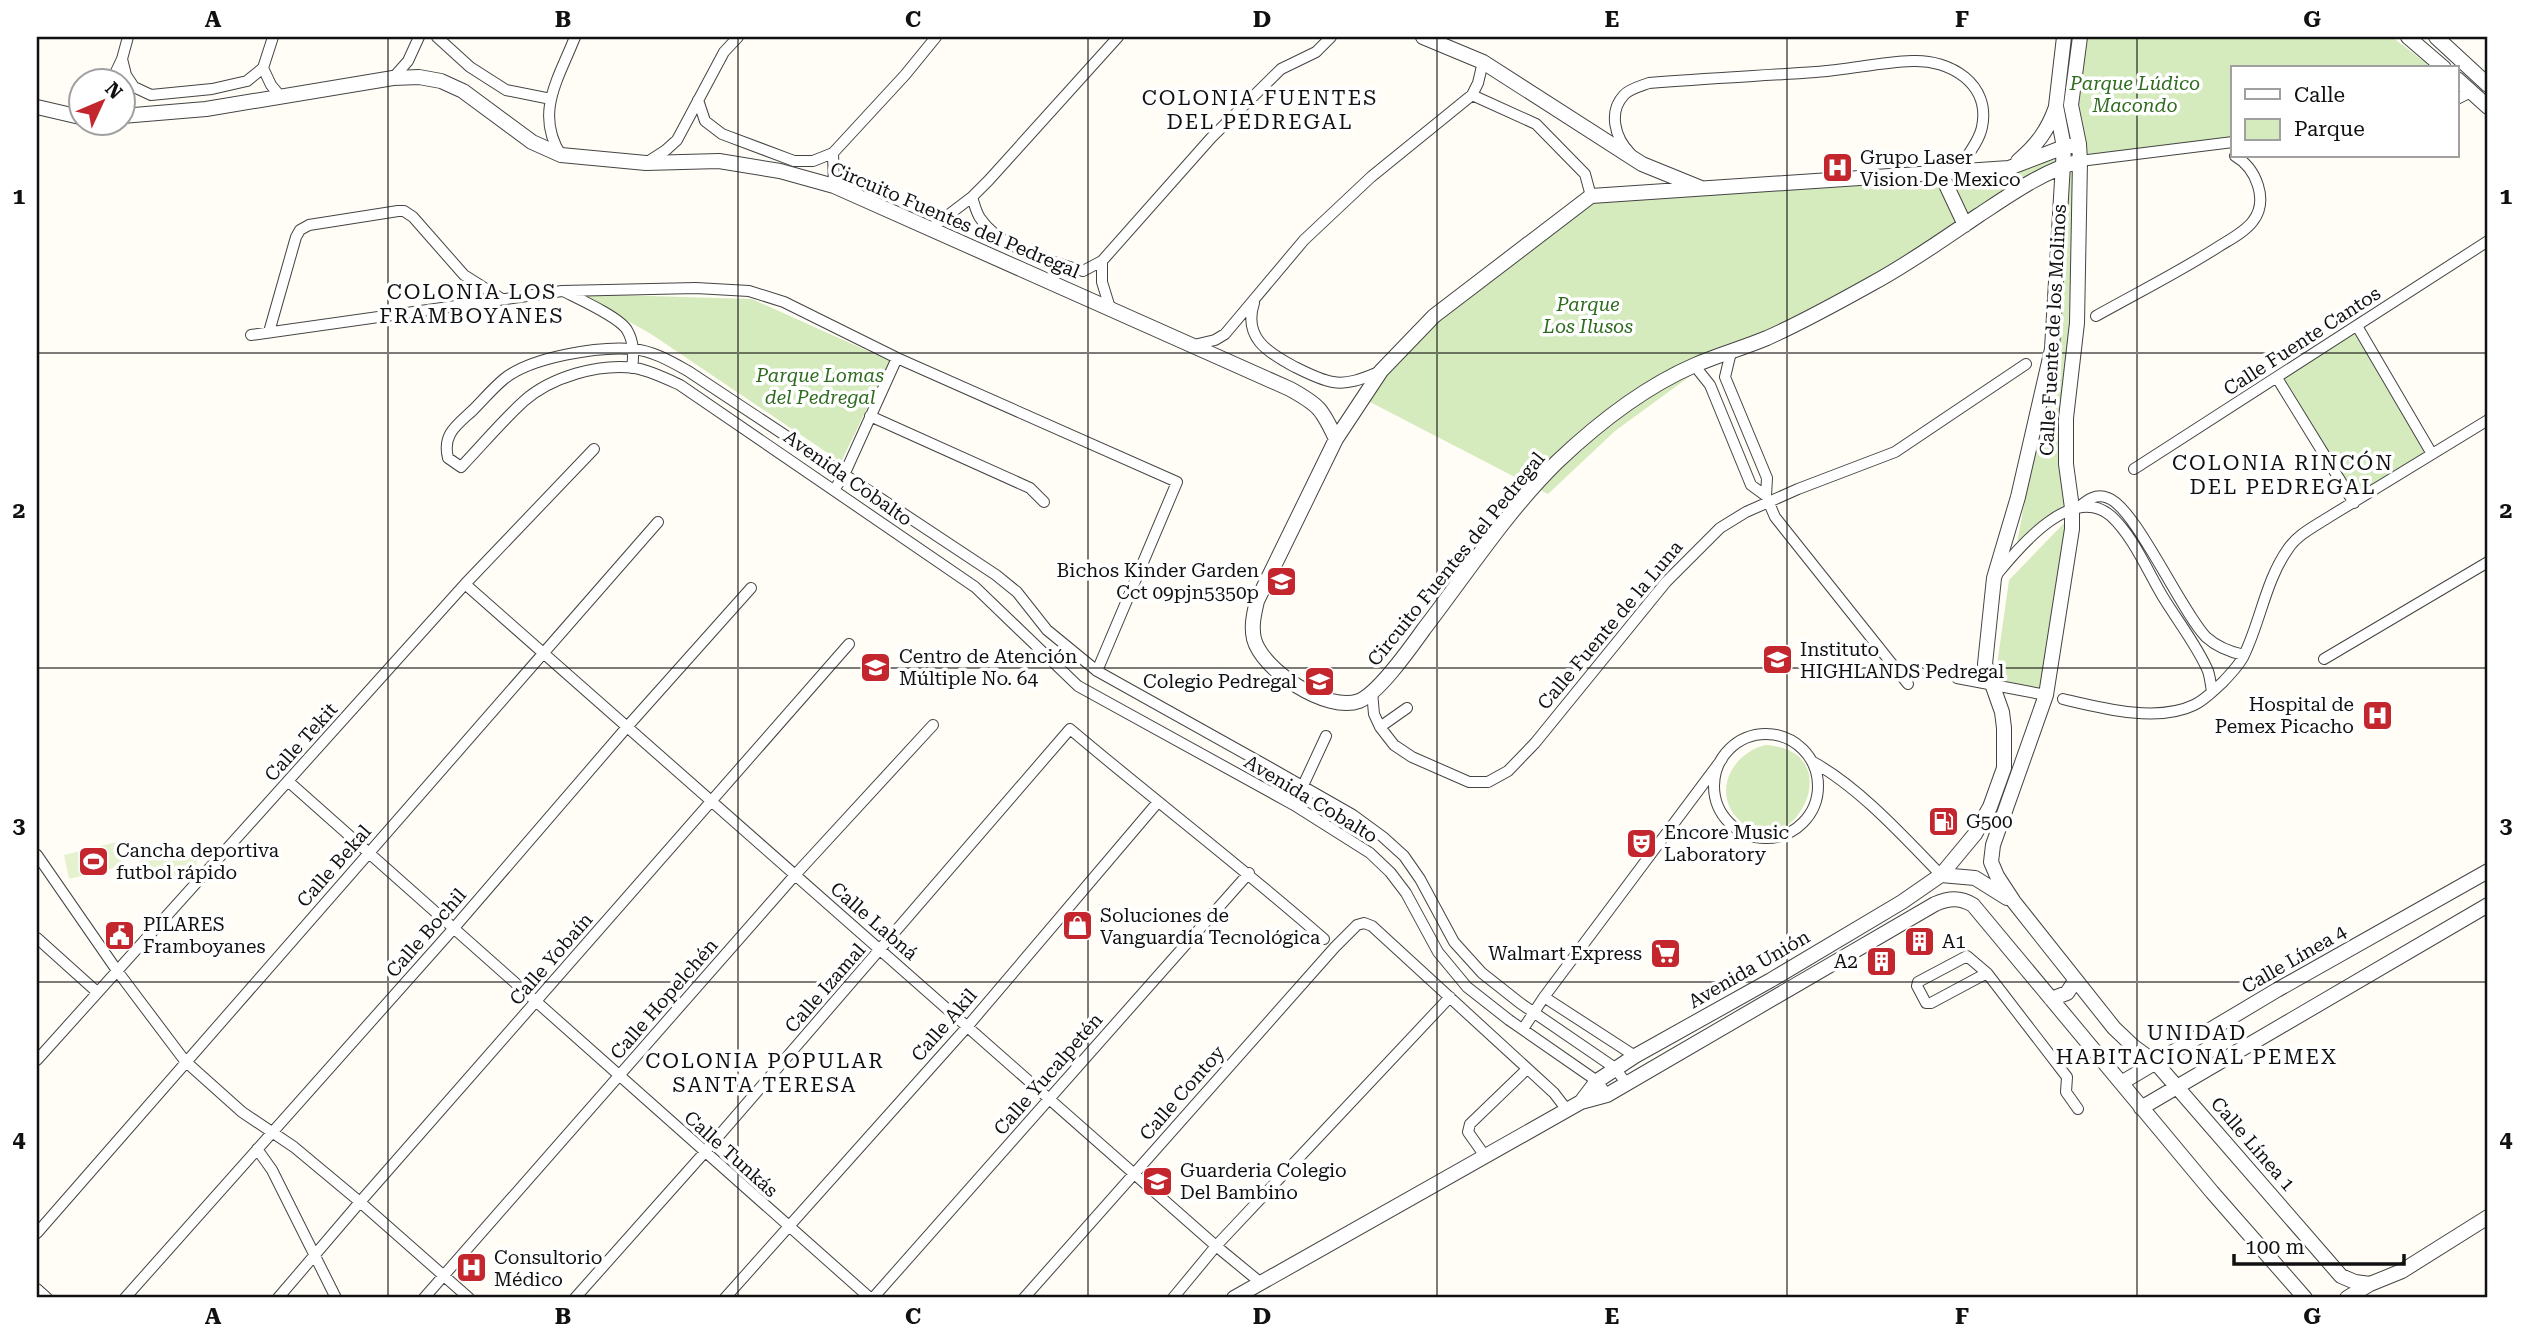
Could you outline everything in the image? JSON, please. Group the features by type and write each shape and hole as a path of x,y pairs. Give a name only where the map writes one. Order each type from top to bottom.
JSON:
{"street":[{"path":"119,66 128,37"},
{"path":"122,59 126,75 134,87 151,95 212,89 247,81 263,68 273,37"},
{"path":"393,78 408,61 419,37"},
{"path":"437,37 470,68 506,90 551,99"},
{"path":"561,155 550,134 548,120 551,99 575,37"},
{"path":"646,163 677,140 724,52 738,37"},
{"path":"698,100 705,121 722,134 794,161 813,161 834,153 936,37"},
{"path":"930,229 972,197 1118,37"},
{"path":"1314,37 1316,52"},
{"path":"972,197 980,218 998,235 1032,256 1083,271 1102,261 1211,138 1281,69 1316,52 1331,37"},
{"path":"1423,37 1483,62 1642,164 1704,190"},
{"name":"Calle Fuente de los Molinos","path":"2014,902 1997,876 1990,856 2046,695 2076,507 2066,464 2066,418 2077,323 2080,161 2056,106 2064,37"},
{"name":"Calle Fuente de los Molinos","path":"1941,875 1975,834 1990,807 2004,768 2002,712 1984,664 1994,578 2018,497 2052,349 2063,166 2072,145 2071,105 2080,37"},
{"path":"2408,37 2442,66"},
{"path":"2436,37 2488,85"},
{"path":"1642,164 1619,140 1615,116 1618,103 1625,93 1649,83 1817,72 1912,61 1935,62 1954,70 1968,78 1977,91 1983,110 1982,128 1948,174"},
{"path":"1194,345 1215,340 1225,334 1304,240 1352,195 1472,95 1483,62"},
{"path":"263,68 271,85 281,96"},
{"name":"Circuito Fuentes del Pedregal","path":"136,115 206,109 393,78 419,77 441,81 463,91 532,142 561,155 646,163 719,161 780,171 834,186 1290,389 1314,402 1323,411 1336,439"},
{"path":"2458,80 2488,107"},
{"path":"2458,98 2471,92"},
{"path":"1472,95 1536,124 1585,174 1591,196 2009,168 2072,145"},
{"path":"2009,168 2042,137 2056,106"},
{"path":"37,107 66,113"},
{"name":"Circuito Fuentes del Pedregal","path":"1591,196 1434,316 1381,371 1336,439 1257,601 1252,622 1254,640 1272,668 1312,693 1334,703 1350,704 1362,700 1372,692 1407,652 1515,510 1555,464 1595,427 1655,386 1694,365 1768,338 1875,282 2023,186 2063,166 2080,161 2231,142"},
{"path":"2217,144 2231,153"},
{"path":"834,153 834,186"},
{"path":"2038,157 2043,176"},
{"path":"2096,316 2235,237 2253,221 2261,194 2254,177 2239,158"},
{"path":"1948,174 1965,225"},
{"path":"268,332 300,230 309,225 398,211 404,211 413,217 464,275 502,299"},
{"name":"Calle Fuente Cantos","path":"2134,469 2488,241"},
{"path":"1102,261 1102,282 1110,308"},
{"path":"251,335 562,290 696,288 749,291 784,302 897,358 1177,482 1097,671"},
{"path":"562,290 601,310 626,328 634,349 632,368"},
{"path":"1256,300 1252,314 1253,328 1257,340 1270,353 1303,371 1333,382 1355,380 1381,371"},
{"path":"2357,326 2432,454"},
{"name":"Avenida Cobalto","path":"1607,1095 1597,1080 1467,987 1438,953 1406,893 1390,872 1360,846 1293,805 1078,686 975,587 680,385 652,372 632,368 590,370 556,380 526,400 461,467 448,458 445,445 453,430 506,378 549,358 598,349 634,349 657,355 688,371 996,575 1017,592 1046,630 1097,671 1353,815 1383,837 1404,856 1420,879 1454,942 1482,973 1615,1068 1626,1083"},
{"path":"1731,352 1725,377 1767,478 1768,499 1774,517 1908,684"},
{"path":"834,490 844,475 897,358"},
{"name":"Calle Fuente de la Luna","path":"1380,727 1394,745 1412,757 1469,782 1488,782 1508,771 1535,743 1666,582 1720,528 1768,499 1895,452 2026,364"},
{"path":"1694,365 1710,385 1751,485 1768,499"},
{"path":"2277,378 2354,503"},
{"path":"870,416 1030,488 1044,502"},
{"path":"2063,699 2104,708 2157,712 2182,710 2197,704 2212,692 2244,656 2272,579 2288,548 2303,534 2488,420"},
{"name":"Calle Tekit","path":"37,1060 465,584 594,449"},
{"path":"1994,578 2017,551 2057,516 2095,496 2107,497 2118,504 2149,547 2206,636 2224,649 2244,656"},
{"path":"2076,507 2100,510 2112,518 2137,553 2208,671 2212,692"},
{"name":"Calle Bekal","path":"37,1233 658,522"},
{"path":"2324,659 2488,562"},
{"name":"Calle Labná","path":"465,584 1261,1283"},
{"name":"Calle Bochil","path":"125,1298 751,588"},
{"path":"2162,596 2174,589"},
{"name":"Calle Yobaín","path":"278,1298 849,643"},
{"path":"1957,678 2046,695"},
{"path":"1372,692 1374,714 1380,727 1407,708"},
{"name":"Calle Hopelchén","path":"424,1298 795,875 933,725"},
{"name":"Calle Izamal","path":"575,1298 704,1153 1070,729 1158,802"},
{"path":"1523,1029 1544,997 1722,759 1732,747 1745,738 1768,734 1791,740 1803,749 1813,762 1818,779 1817,797 1811,814 1799,827 1783,835 1765,838 1747,834 1732,825 1721,811 1715,793 1715,775 1722,759"},
{"path":"1293,805 1326,736"},
{"path":"1813,762 1830,771 1899,832 1941,875 1975,878 2014,902"},
{"name":"Calle Tunkás","path":"289,782 788,1228 871,1298"},
{"path":"1158,802 1249,873 1324,939"},
{"name":"Calle Akil","path":"725,1298 967,1027 1158,802"},
{"path":"37,855 118,972 185,1061 242,1112 294,1147 360,1202 469,1298"},
{"name":"Calle Línea 4","path":"2121,1083 2277,990 2488,871"},
{"name":"Calle Yucalpetén","path":"871,1298 1249,873"},
{"name":"Avenida Unión","path":"1581,1102 1597,1080 1615,1068 1795,966 1902,902 1941,875"},
{"name":"Avenida Unión","path":"1234,1298 1581,1102 1607,1095 1945,899 1965,900 1973,905 2051,999"},
{"name":"Calle Línea 1","path":"2014,902 2114,1028 2156,1063 2341,1276 2370,1284"},
{"path":"2141,1108 2488,905"},
{"name":"Calle Contoy","path":"1024,1298 1357,925 1364,923 1372,926 1450,998"},
{"path":"37,938 97,992"},
{"path":"1987,973 1931,1003 1926,1003 1917,986 1918,982 1967,956 1973,959 1987,973 2067,1077 2066,1092 2078,1109"},
{"path":"2075,981 2067,993 2051,999 2305,1298"},
{"path":"1544,997 1635,1056"},
{"path":"1173,1298 1216,1246 1450,998 1554,1094 1567,1110"},
{"path":"1485,1156 1468,1132 1469,1124 1527,1069"},
{"path":"257,1149 272,1170 336,1298"},
{"path":"2347,1298 2370,1284 2402,1271 2488,1217"},
{"path":"37,1289 47,1298"}],"green space":[{"name":"Parque Lúdico Macondo","path":"2086,37 2392,37 2428,66 2231,66 2231,137 2084,158 2076,104"},
{"name":"Parque Los Ilusos","path":"2064,147 2063,165 1965,225 1731,356 1693,374 1615,431 1548,494 1370,402 1386,374 1434,317 1591,196 2008,169"},
{"path":"2075,172 2066,503 2017,543 2037,435 2065,173"},
{"name":"Parque Lomas del Pedregal","path":"580,294 752,299 890,361 841,462 651,334"},
{"path":"2356,333 2427,453 2356,497 2283,379"},
{"path":"2068,519 2047,690 2000,681 1997,665 2009,580"},
{"path":"1765,745 1792,752 1806,766 1810,785 1804,804 1793,821 1776,831 1757,832 1738,819 1730,808 1726,786 1729,775 1743,756"},
{"name":"Cancha deportiva futbol rápido","path":"117,842 123,866 69,879 64,855"},
{"path":"146,844 198,857 193,881 140,868"}],"place":[{"name":"Grupo Laser Vision De Mexico","path":"1837,168"},
{"name":"Bichos Kinder Garden Cct 09pjn5350p","path":"1282,581"},
{"name":"Instituto HIGHLANDS Pedregal","path":"1777,660"},
{"name":"Centro de Atención Múltiple No. 64","path":"876,667"},
{"name":"Colegio Pedregal","path":"1320,681"},
{"name":"Hospital de Pemex Picacho","path":"2377,715"},
{"name":"G500","path":"1943,821"},
{"name":"Encore Music Laboratory","path":"1641,843"},
{"name":"Cancha deportiva futbol rápido","path":"93,861"},
{"name":"Soluciones de Vanguardia Tecnológica","path":"1077,926"},
{"name":"PILARES Framboyanes","path":"120,935"},
{"name":"A1","path":"1919,941"},
{"name":"Walmart Express","path":"1665,953"},
{"name":"A2","path":"1881,961"},
{"name":"Guarderia Colegio Del Bambino","path":"1157,1181"},
{"name":"Consultorio Médico","path":"471,1268"}],"district":[{"name":"COLONIA FUENTES DEL PEDREGAL","path":"1260,110"},
{"name":"COLONIA LOS FRAMBOYANES","path":"472,304"},
{"name":"COLONIA RINCÓN DEL PEDREGAL","path":"2283,475"},
{"name":"UNIDAD HABITACIONAL PEMEX","path":"2197,1045"},
{"name":"COLONIA POPULAR SANTA TERESA","path":"765,1073"}]}
